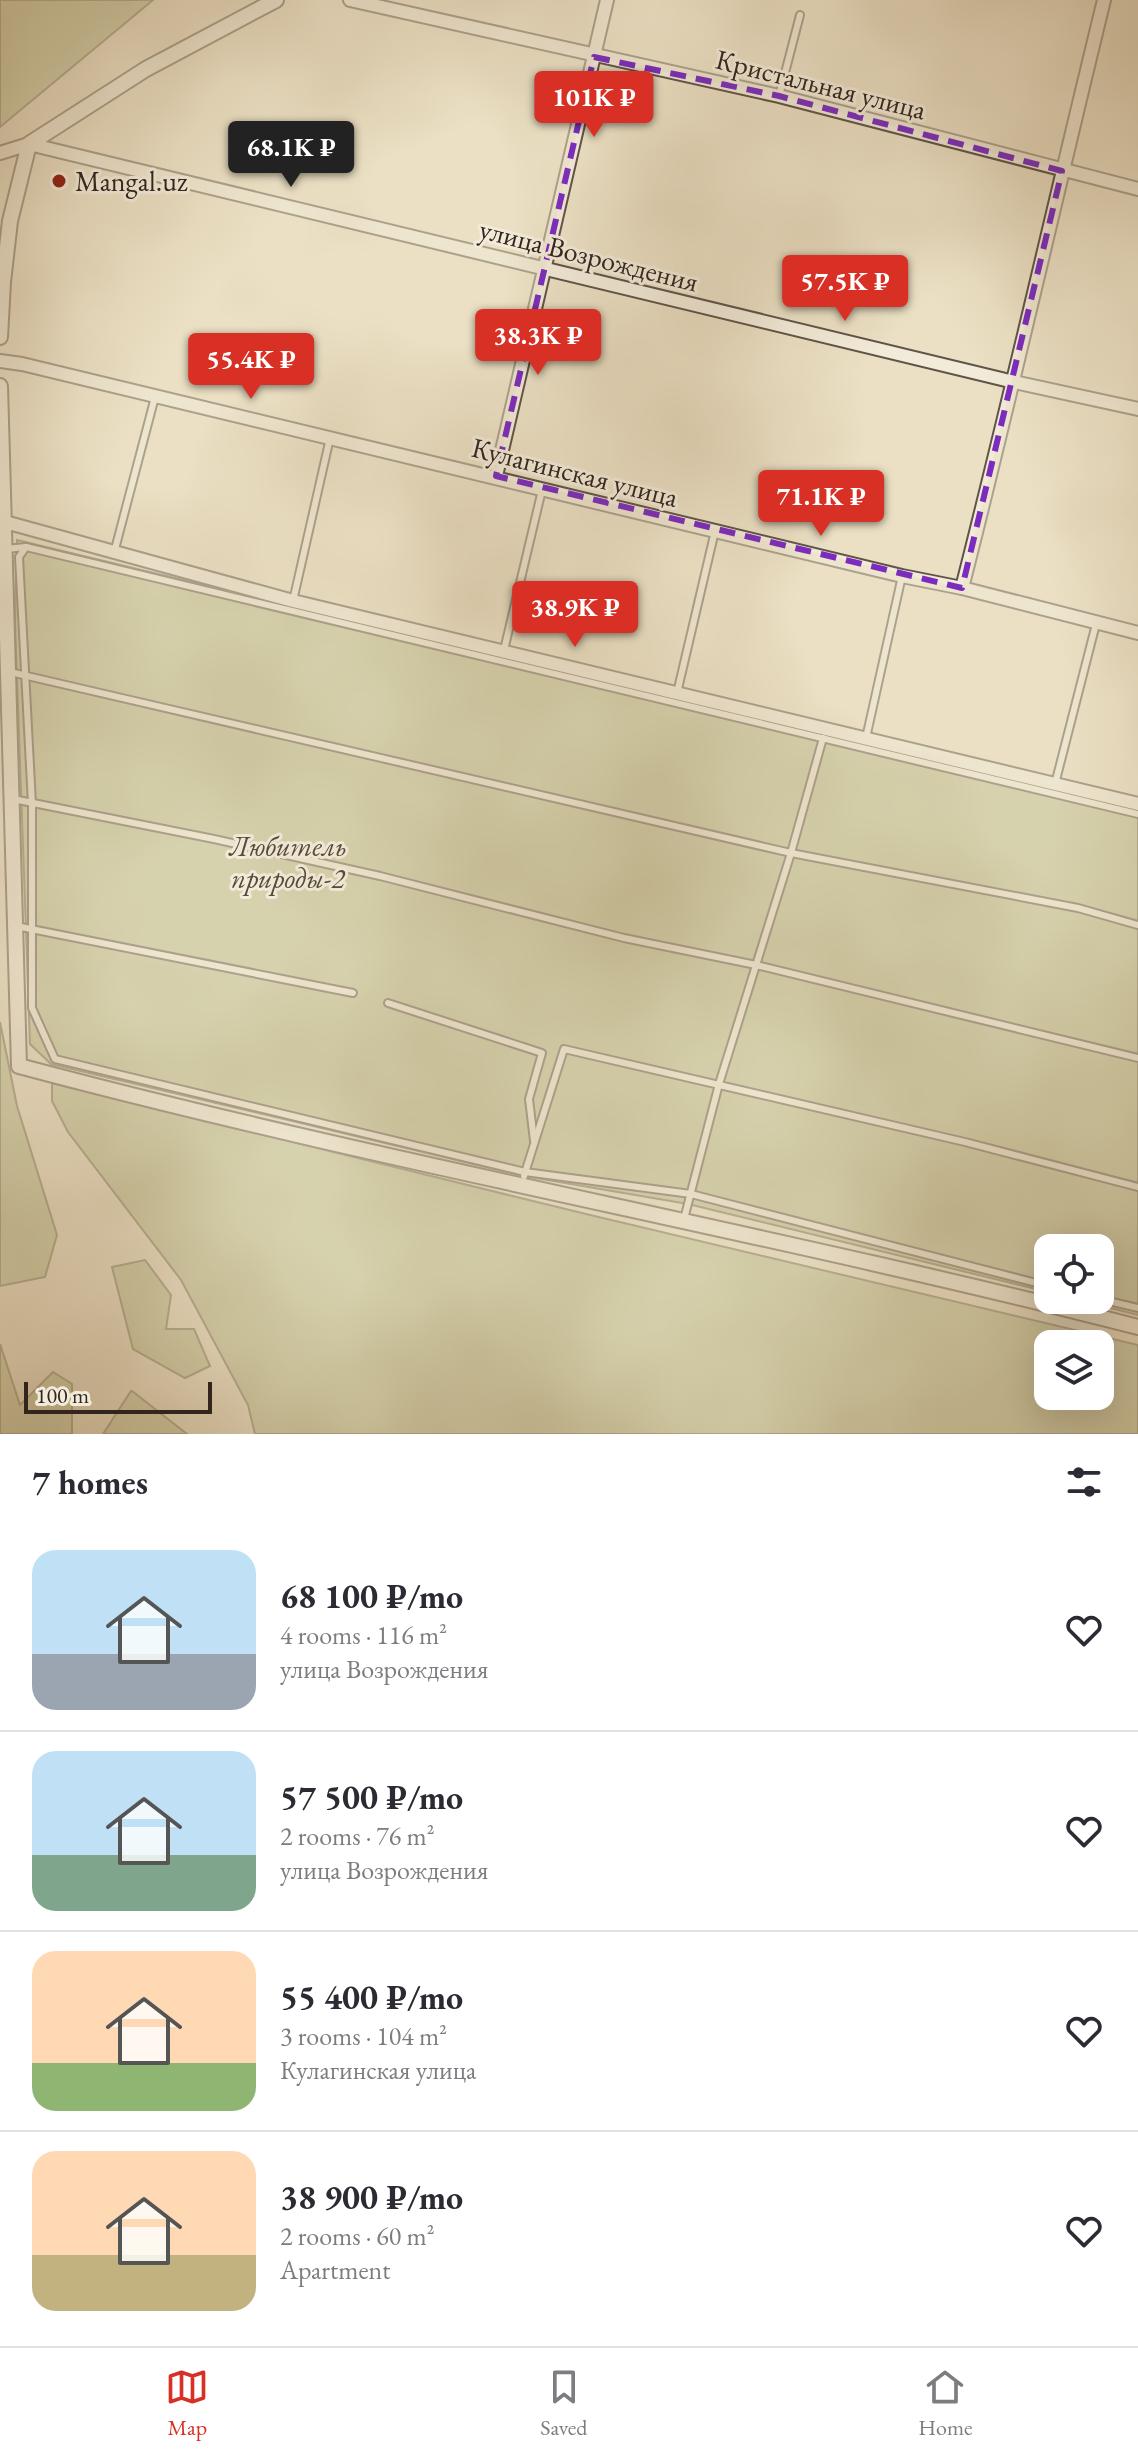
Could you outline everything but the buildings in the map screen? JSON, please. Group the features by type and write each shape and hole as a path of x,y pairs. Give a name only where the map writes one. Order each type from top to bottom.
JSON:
{"street":[{"path":"0,153 29,144 146,69 276,0"},
{"name":"Кристальная улица","path":"350,0 779,96 1138,189"},
{"path":"496,476 607,0"},
{"path":"962,588 1104,0"},
{"path":"0,337 10,221 29,144"},
{"name":"улица Возрождения","path":"29,144 545,270 1138,409"},
{"name":"Кулагинская улица","path":"0,361 496,476 1138,633"},
{"path":"0,386 6,549 16,673 13,799 19,1066 524,1180 684,1221 1138,1327"},
{"path":"5,522 293,601 1138,804"}],"lane":[{"path":"779,96 800,15"},
{"path":"114,553 155,396"},
{"path":"293,601 330,438"},
{"path":"504,650 542,489"},
{"path":"677,693 715,531"},
{"path":"6,549 26,547 1138,814"},
{"path":"26,547 19,557 16,673 32,804 32,1008 55,1059"},
{"path":"866,738 902,576"},
{"path":"1055,784 1096,624"},
{"path":"16,673 791,853 1078,908 1138,925"},
{"path":"684,1221 719,1084 791,853 823,738"},
{"path":"13,799 380,876 624,938 756,965 1138,1058"},
{"path":"16,926 353,993"},
{"path":"388,1003 542,1053 529,1099 535,1144"},
{"path":"524,1180 564,1049 965,1142 1138,1187"},
{"path":"47,1074 55,1059"},
{"path":"55,1059 524,1180 691,1194 1034,1282"},
{"path":"1114,1302 1138,1308"}],"highlighted area":[{"path":"594,57 779,96 1062,171 962,588 496,476"}],"green space":[{"path":"0,0 153,0 0,127"},
{"name":"Любитель природы-2","path":"17,540 1138,810 1138,1315 1114,1309 1114,1234 1034,1234 1034,1289 688,1204 524,1176 51,1064 30,1044 15,621"},
{"path":"0,1022 17,1106 57,1235 45,1277 0,1286"},
{"path":"52,1083 1075,1330 1034,1330 1034,1410 1114,1410 1114,1339 1138,1345 1138,1434 255,1434 248,1405 181,1280 68,1132 52,1101"},
{"path":"145,1260 171,1295 166,1329 194,1329 210,1366 185,1378 133,1349 112,1267"},
{"path":"0,1344 20,1405 53,1372 72,1384 72,1434 0,1434"},
{"path":"132,1391 187,1434 103,1434"}],"place":[{"name":"Mangal.uz","path":"59,181"}]}
